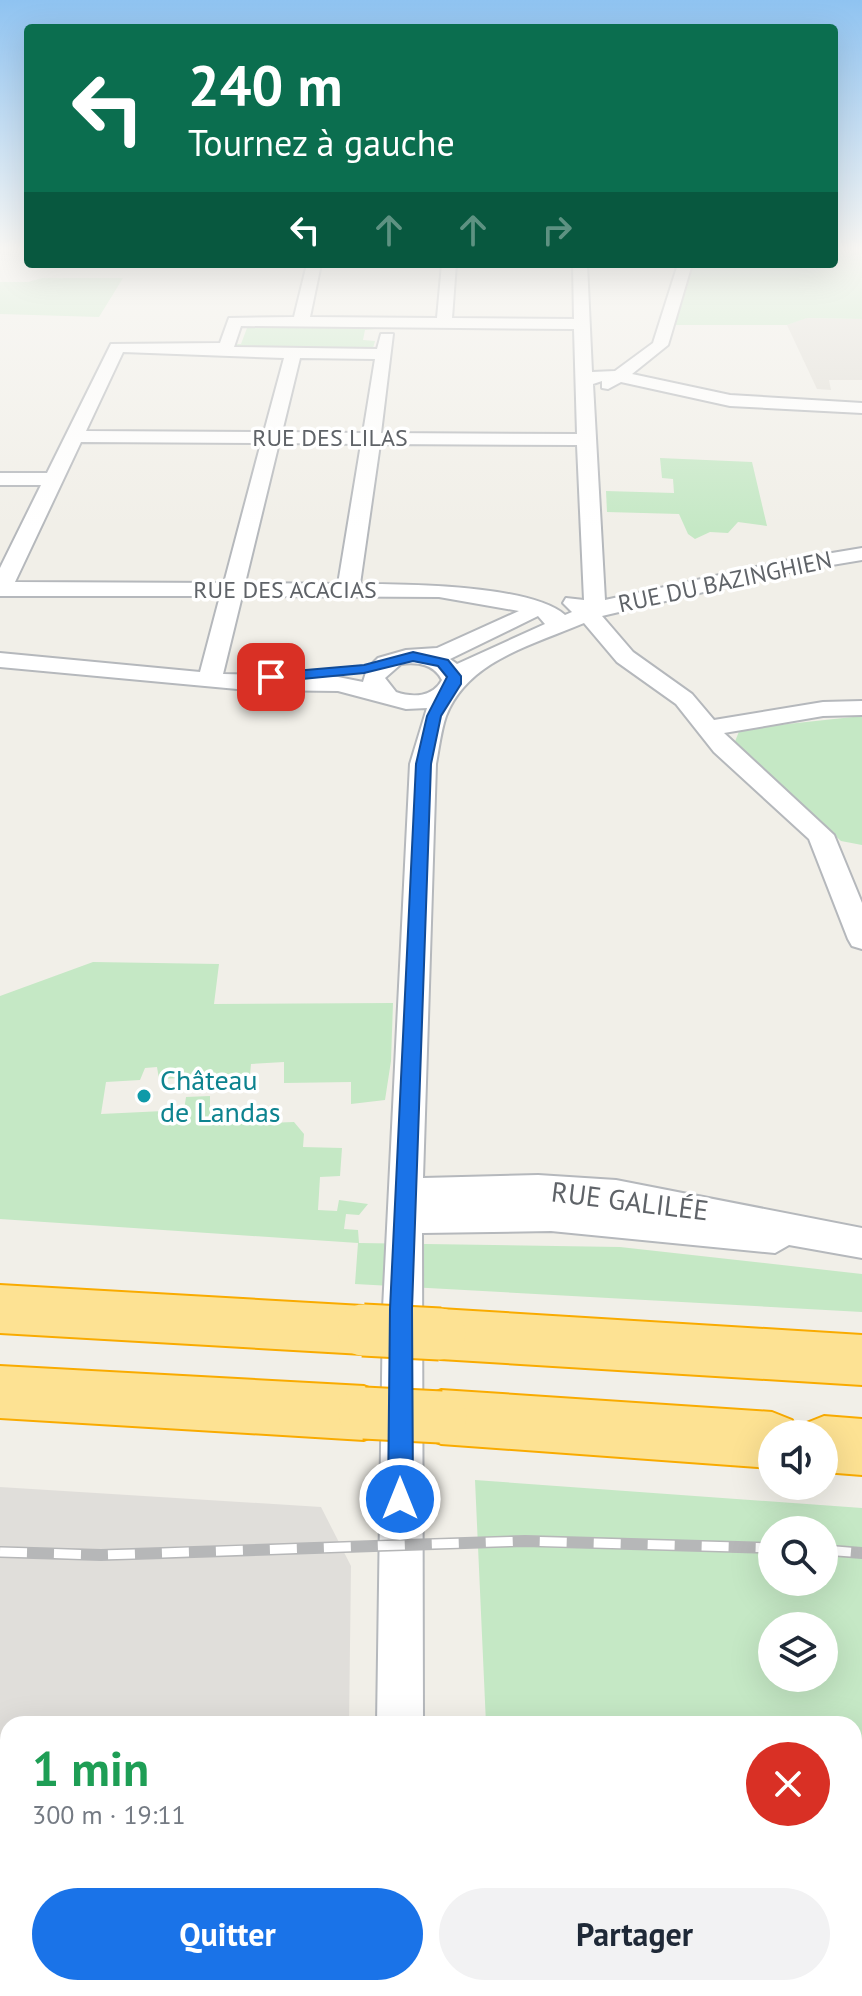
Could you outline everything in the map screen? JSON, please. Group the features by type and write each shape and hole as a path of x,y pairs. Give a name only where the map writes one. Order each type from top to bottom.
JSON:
{"highway":[{"path":"0,1309 862,1360"},
{"path":"0,1392 758,1439"},
{"path":"838,1445 862,1447"}],"street":[{"path":"228,343 224,352 384,354"},
{"path":"348,591 386,343"},
{"path":"583,343 587,440 585,602 617,650 684,699 723,747 821,835 862,939"},
{"path":"586,413 596,393 659,343"},
{"path":"0,589 117,347 226,348"},
{"path":"210,679 293,353"},
{"path":"583,358 597,368 727,403 862,408"},
{"path":"585,381 595,376 624,373"},
{"name":"RUE DES LILAS","path":"73,436 587,440"},
{"path":"0,479 52,479"},
{"name":"RUE DU BAZINGHIEN","path":"452,686 471,664 550,618 585,602 862,554"},
{"name":"RUE DES ACACIAS","path":"0,589 463,593 550,618"},
{"name":"RUE DU BAZINGHIEN","path":"384,664 400,658 442,654 550,618"},
{"path":"400,1716 402,1288 423,764 434,716 452,686 453,673 443,663 420,657"},
{"path":"0,660 210,679 338,684 422,702 452,686"},
{"path":"210,679 288,676 384,664"},
{"path":"384,664 373,678 387,696 413,714 423,764"},
{"path":"709,728 823,709 862,708"},
{"name":"RUE GALILÉE","path":"407,1206 551,1216 723,1236 855,1242"}],"shaded area":[{"path":"796,343 862,343 862,380 829,380 831,390 817,389"},
{"path":"0,1487 321,1507 351,1566 349,1716 0,1716"}],"green space":[{"path":"374,343 373,348 366,350 233,348 230,344"},
{"path":"660,458 752,462 767,526 738,522 728,533 710,532 695,539 688,534 679,514 607,512 606,491 674,493 673,479 662,478"},
{"path":"862,716 862,845 841,841 734,744 740,729"},
{"path":"93,962 219,964 214,1004 393,1003 391,1061 385,1100 351,1104 351,1082 284,1083 284,1062 251,1064 250,1075 159,1079 157,1067 145,1068 140,1080 106,1082 101,1114 184,1110 186,1097 210,1096 210,1125 294,1122 304,1134 303,1147 342,1148 340,1176 320,1177 318,1210 337,1211 339,1200 368,1204 359,1215 346,1214 344,1229 358,1230 359,1243 620,1247 862,1274 862,1312 355,1284 358,1243 0,1219 0,996"},
{"path":"475,1480 862,1508 862,1716 486,1716"}],"railway":[{"path":"0,1552 101,1555 525,1541 758,1548"},
{"path":"838,1551 862,1553"}],"place":[{"name":"Château de Landas","path":"144,1096"}],"route":[{"path":"271,677 364,669 413,656 443,663 454,676 454,684 434,716 423,764 419,938 401,1309 400,1499"}]}
